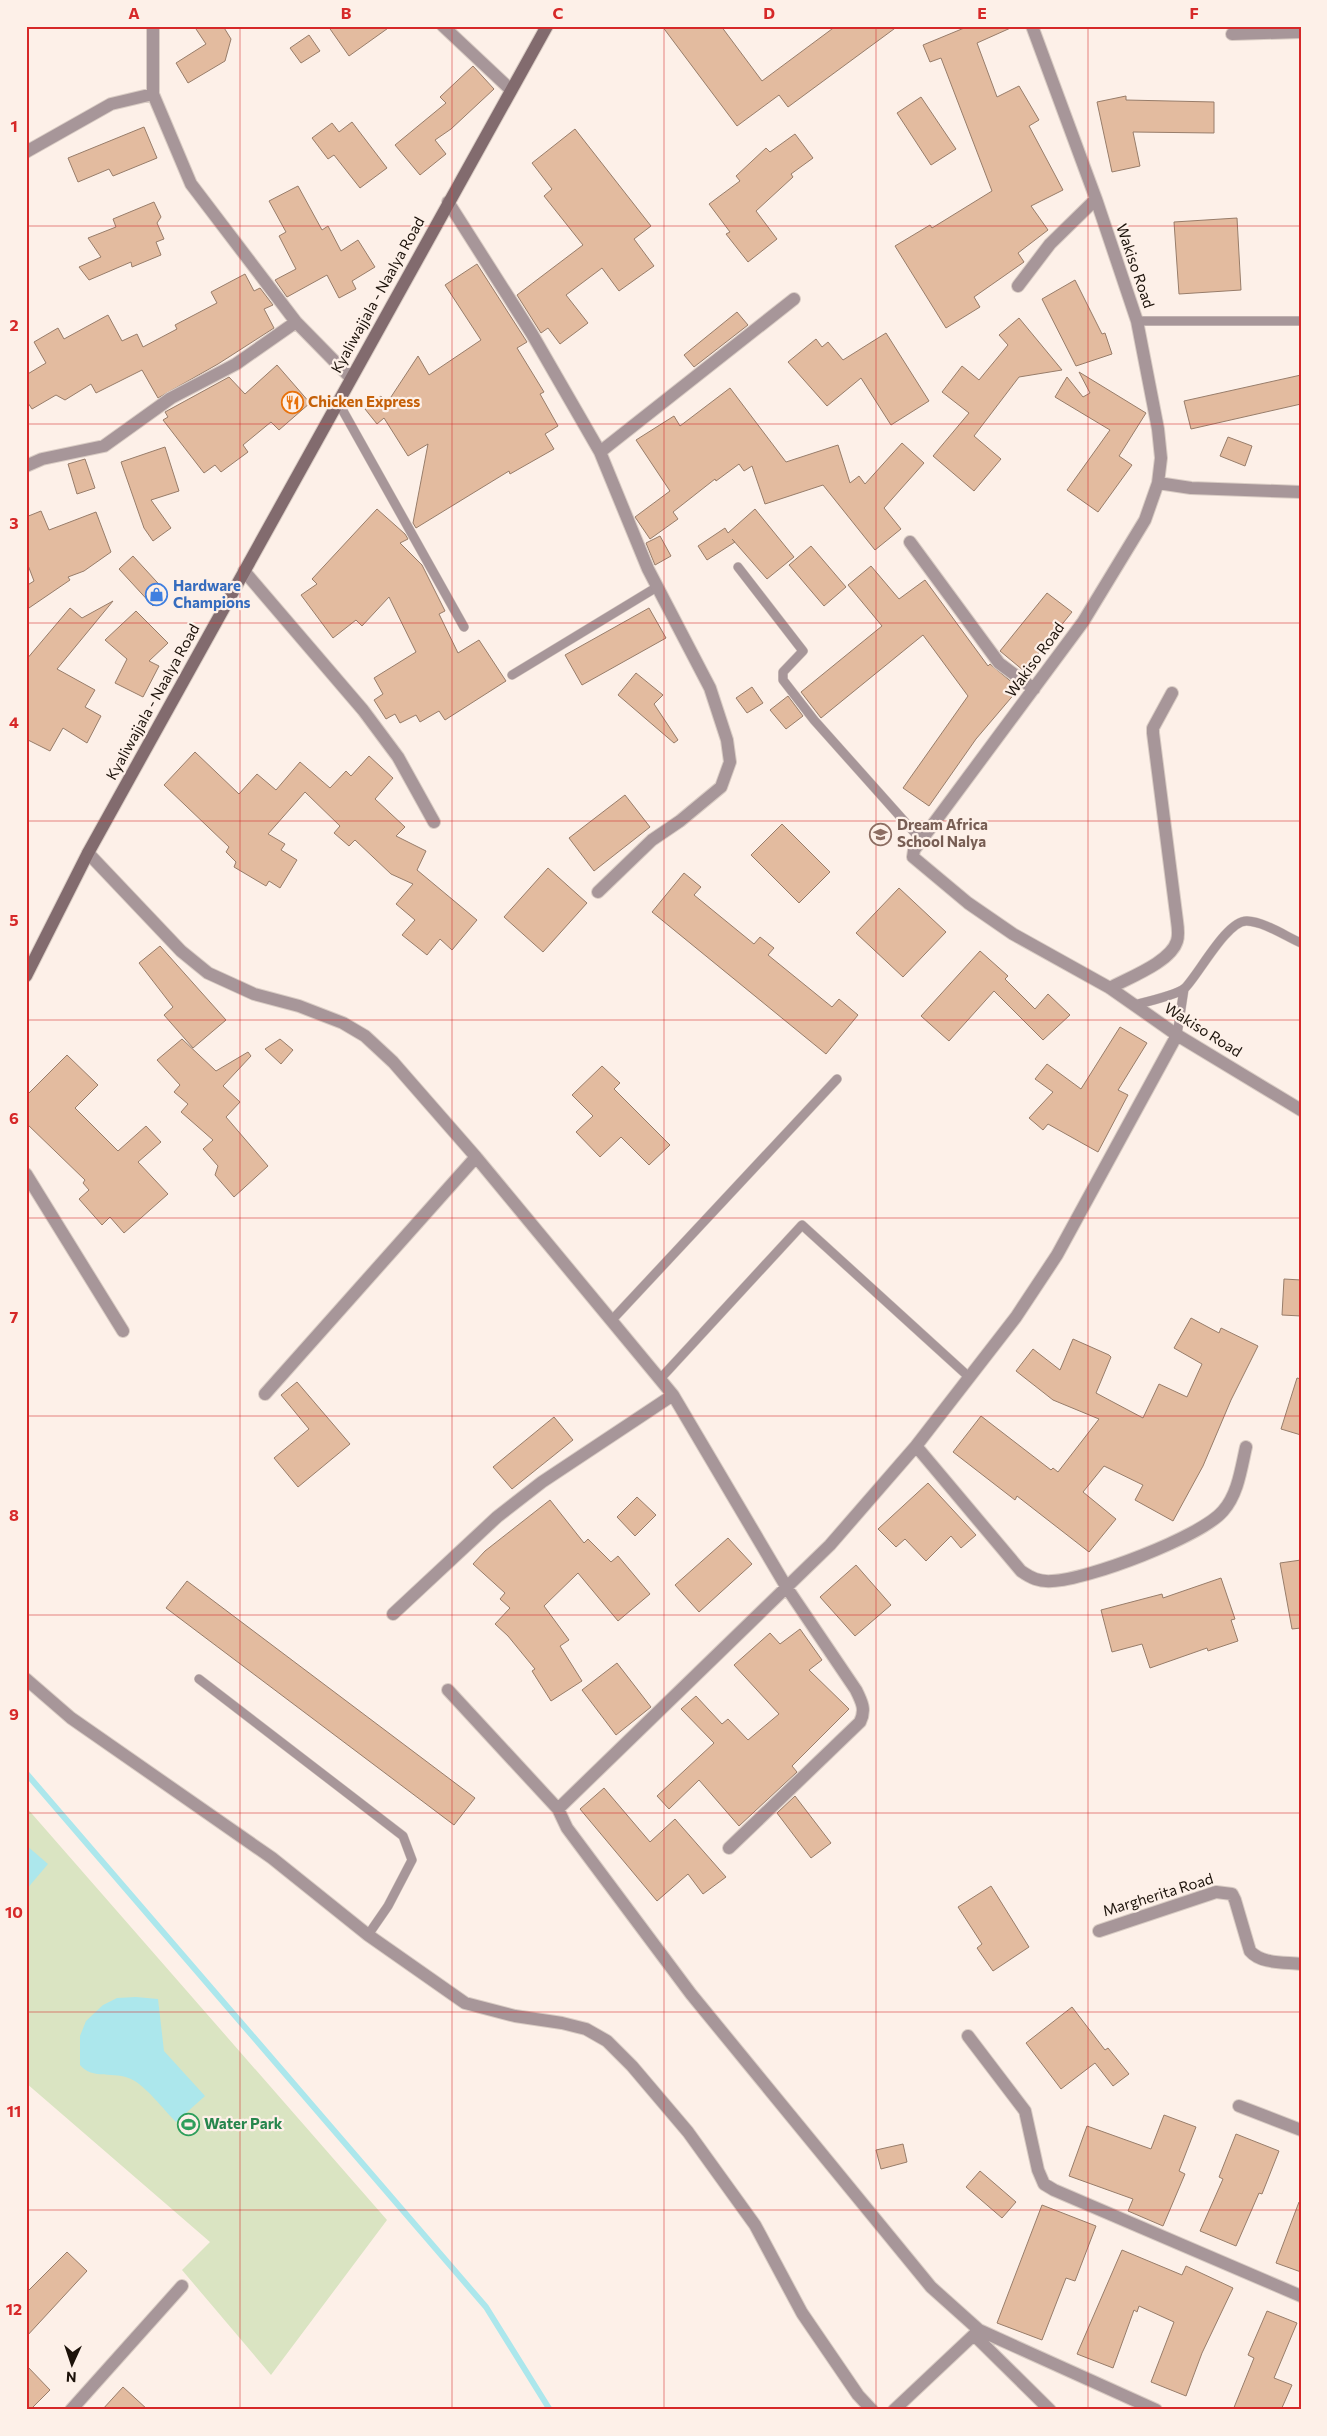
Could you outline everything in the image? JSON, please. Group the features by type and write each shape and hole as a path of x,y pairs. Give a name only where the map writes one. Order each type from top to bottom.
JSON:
{"main road":[{"name":"Kyaliwajjala - Naalya Road","path":"26,976 88,853 547,26"}],"street":[{"path":"153,26 153,94 191,184 296,322 351,378"},
{"path":"443,26 511,90"},
{"name":"Wakiso Road","path":"1032,26 1096,199 1137,321 1158,429 1161,458 1158,483 1145,520 1083,622 914,850 913,857 968,903 1013,934 1110,988 1177,1035 1301,1110"},
{"path":"1232,34 1301,32"},
{"path":"26,152 111,104 153,94"},
{"path":"1018,286 1050,244 1096,199"},
{"path":"448,202 532,334 600,452 648,569 710,688 727,740 730,762 721,787 680,821 652,840 598,892"},
{"path":"600,452 794,299"},
{"path":"26,466 42,460 104,446 172,398 236,364 296,322"},
{"path":"1158,483 1191,488 1301,492"},
{"path":"910,542 999,663 1034,689"},
{"path":"244,571 362,710 398,757 434,822"},
{"path":"1110,988 1159,961 1171,952 1177,942 1177,921 1153,733 1153,728 1172,693"},
{"path":"88,853 181,951 208,973 254,994 299,1006 343,1023 365,1036 393,1062 476,1156 673,1395 787,1588 856,1690 862,1702 864,1714 860,1722 728,1848"},
{"path":"558,1809 830,1545 916,1446 1016,1317 1057,1255 1177,1035"},
{"path":"265,1394 476,1156"},
{"path":"26,1174 122,1331"},
{"path":"393,1614 505,1511 542,1482 673,1395"},
{"path":"916,1446 1021,1570 1033,1579 1051,1581 1076,1578 1164,1546 1213,1522 1233,1496 1246,1448"},
{"path":"26,1679 72,1718 272,1858 368,1935 465,2003 515,2016 562,2023 586,2029 607,2041 632,2066 676,2117 755,2225 802,2313 858,2395 872,2410"},
{"path":"448,1690 558,1809 567,1828 692,1994 931,2287 977,2332 1050,2410"},
{"name":"Margherita Road","path":"1098,1931 1216,1892 1225,1892 1232,1894 1235,1900 1250,1950 1254,1956 1262,1959 1301,1964"},
{"path":"968,2036 1025,2111 1038,2170 1044,2184 1054,2190 1301,2296"},
{"path":"1239,2106 1301,2130"},
{"path":"70,2410 182,2286"},
{"path":"894,2410 977,2332"},
{"path":"977,2332 1156,2410"}],"lane":[{"path":"1137,321 1301,321"},
{"path":"338,402 464,627"},
{"path":"738,567 803,651 783,672 783,680 814,720 922,841"},
{"path":"512,675 657,587"},
{"path":"1177,1035 1184,989 1226,935 1239,924 1246,921 1264,926 1301,943"},
{"path":"1134,1005 1184,989"},
{"path":"611,1321 837,1079"},
{"path":"660,1379 802,1225 969,1377"},
{"path":"198,1679 404,1836 412,1860 388,1906 368,1935"}],"green space":[{"name":"Water Park","path":"26,1807 387,2220 271,2375 182,2270 210,2242 26,2083"}],"water":[{"path":"26,1845 48,1864 26,1890"},
{"path":"117,1998 158,1999 164,2051 205,2096 176,2122 137,2082 125,2077 97,2074 85,2070 80,2065 80,2036 86,2021 103,2005"}],"building":[{"path":"194,26 223,26 231,39 225,61 188,83 176,63 206,44"},
{"path":"328,26 391,26 349,56"},
{"path":"662,26 721,26 762,81 836,26 898,26 788,107 779,95 737,126"},
{"path":"969,26 1015,26 977,43 997,97 1019,86 1039,120 1029,126 1063,190 1031,206 1048,230 1018,253 1024,262 974,297 980,307 946,328 895,246 930,225 932,228 992,191 941,58 930,62 923,45"},
{"path":"309,35 320,51 301,63 290,48"},
{"path":"473,66 494,89 451,129 435,140 446,154 420,175 395,145 446,103 440,97"},
{"path":"1126,96 1126,100 1214,102 1214,133 1133,132 1140,166 1112,172 1097,102"},
{"path":"921,97 956,149 931,165 897,113"},
{"path":"352,122 387,168 360,188 334,155 328,159 312,138 332,123 339,132"},
{"path":"144,127 157,158 113,176 109,169 78,182 68,158"},
{"path":"575,129 651,226 634,239 654,266 619,291 602,268 566,295 588,323 560,344 548,328 541,333 517,295 583,245 544,196 552,189 532,163"},
{"path":"795,134 813,158 791,174 793,177 756,211 777,239 748,262 726,234 730,232 709,204 740,181 736,176 766,148 770,152"},
{"path":"298,186 322,230 328,226 341,251 358,240 375,267 352,281 356,289 339,298 327,275 287,297 275,280 296,269 279,236 286,232 269,201"},
{"path":"154,202 161,217 157,223 164,239 156,242 161,255 132,267 131,262 89,280 79,267 101,257 88,238 116,227 113,219"},
{"path":"1237,218 1241,290 1179,294 1174,222"},
{"path":"477,264 527,342 517,348 544,392 540,394 558,426 545,434 554,449 510,474 509,471 416,528 413,523 428,444 408,456 384,418 377,424 365,409 381,396 387,403 418,356 429,375 481,340 445,285"},
{"path":"245,274 254,291 260,288 273,305 264,309 274,328 218,364 158,398 142,370 96,393 91,384 65,400 56,395 32,409 26,400 26,375 46,363 34,342 58,328 64,339 108,315 122,341 137,334 143,347 177,329 175,325 217,303 211,292"},
{"path":"1075,280 1102,334 1105,333 1112,354 1076,366 1042,299"},
{"path":"737,312 748,325 694,367 684,355"},
{"path":"1019,318 1062,370 1019,377 974,436 1001,459 974,491 933,456 969,413 942,392 962,366 979,380 1008,345 999,335"},
{"path":"886,333 929,401 891,425 861,378 827,406 788,362 816,339 822,347 828,342 843,360"},
{"path":"277,365 310,403 279,430 271,422 243,445 248,452 221,472 215,465 204,473 163,420 168,417 165,412 229,377 245,394"},
{"path":"1079,372 1146,413 1119,456 1132,465 1098,512 1067,490 1110,430 1055,397 1067,377 1083,397 1090,393"},
{"path":"1301,375 1301,404 1191,429 1184,401"},
{"path":"730,388 786,462 838,445 850,483 859,476 865,484 902,443 924,463 884,508 901,529 875,550 823,485 765,504 752,466 744,471 739,464 716,481 715,479 673,512 678,519 650,539 635,517 670,491 636,440 674,416 680,426"},
{"path":"1228,437 1252,446 1245,466 1220,456"},
{"path":"165,447 179,491 151,500 171,528 153,541 144,528 121,462"},
{"path":"85,459 95,488 77,494 68,464"},
{"path":"377,509 405,534 408,539 400,543 422,565 445,611 439,614 458,653 479,640 506,681 445,720 439,711 420,722 416,715 400,723 395,714 386,719 374,700 383,694 374,678 416,652 389,597 362,626 356,620 333,638 301,595 317,584 312,579"},
{"path":"755,509 794,557 767,579 735,542 707,560 698,546 725,528 728,533"},
{"path":"41,511 49,530 96,512 111,552 84,571 68,577 70,580 26,610 26,586 34,581 26,560 26,517"},
{"path":"660,536 671,556 655,565 646,543"},
{"path":"811,546 846,587 824,606 789,565"},
{"path":"133,556 167,593 153,606 119,569"},
{"path":"871,566 899,599 925,580 988,666 990,664 1014,684 1011,688 1016,692 976,739 929,806 903,788 968,696 923,635 821,718 801,692 882,626 848,585"},
{"path":"1047,593 1072,612 1024,671 1000,651"},
{"path":"113,601 57,669 95,690 85,707 101,716 87,743 63,728 50,751 26,739 26,660 70,608 82,618"},
{"path":"649,608 666,638 582,685 565,655"},
{"path":"136,611 168,643 149,661 159,666 143,697 115,683 127,659 105,640"},
{"path":"636,673 663,695 654,704 678,740 674,743 618,695"},
{"path":"752,687 763,703 747,713 736,698"},
{"path":"788,696 803,716 786,729 770,710"},
{"path":"195,752 239,794 257,774 276,790 300,762 330,788 346,771 351,776 369,756 393,778 375,799 405,827 396,836 426,851 417,870 477,920 452,950 440,939 427,955 402,935 415,920 396,904 413,884 391,874 355,840 349,846 334,833 340,826 305,792 268,834 285,844 281,850 297,860 280,888 269,881 266,886 234,867 236,862 226,852 229,847 164,785"},
{"path":"625,795 650,827 594,871 569,838"},
{"path":"782,824 830,872 799,903 751,855"},
{"path":"548,868 587,903 543,952 504,917"},
{"path":"684,873 701,887 694,895 754,944 760,937 774,948 768,955 832,1007 839,999 858,1015 826,1054 652,912"},
{"path":"899,888 946,932 903,977 856,933"},
{"path":"160,946 226,1020 193,1048 164,1015 173,1007 139,963"},
{"path":"980,951 1008,976 1005,979 1035,1009 1048,994 1070,1015 1043,1040 994,991 949,1041 921,1016"},
{"path":"1120,1027 1147,1043 1118,1090 1128,1095 1098,1152 1048,1124 1043,1130 1029,1118 1053,1092 1035,1079 1047,1064 1081,1089"},
{"path":"182,1039 216,1071 248,1052 251,1056 223,1086 240,1102 226,1117 268,1166 234,1197 215,1175 218,1166 203,1149 213,1140 181,1112 188,1104 174,1092 180,1085 157,1060"},
{"path":"280,1039 293,1050 281,1064 265,1049"},
{"path":"67,1055 98,1085 75,1108 118,1151 146,1126 161,1142 138,1162 168,1194 124,1233 110,1217 102,1225 79,1199 89,1190 83,1183 85,1180 26,1123 26,1096"},
{"path":"602,1066 620,1083 614,1089 670,1145 649,1165 621,1137 600,1157 576,1132 593,1116 572,1095"},
{"path":"1284,1279 1301,1280 1301,1316 1282,1315"},
{"path":"1191,1318 1219,1333 1221,1328 1258,1346 1231,1400 1203,1466 1173,1521 1135,1500 1143,1485 1104,1466 1083,1492 1116,1519 1089,1552 1017,1496 1015,1500 953,1452 981,1416 1051,1470 1053,1468 1058,1472 1099,1419 1053,1400 1016,1371 1033,1349 1060,1370 1073,1339 1109,1355 1111,1357 1096,1393 1143,1418 1159,1384 1187,1397 1202,1364 1174,1348"},
{"path":"1297,1378 1301,1379 1301,1435 1281,1429"},
{"path":"297,1382 350,1444 298,1487 274,1458 309,1429 281,1395"},
{"path":"554,1417 573,1440 512,1489 493,1467"},
{"path":"928,1483 976,1535 961,1548 951,1536 926,1561 905,1539 896,1547 878,1529"},
{"path":"637,1497 656,1515 635,1536 617,1517"},
{"path":"550,1500 584,1543 588,1539 611,1562 618,1556 650,1594 618,1621 578,1573 544,1606 569,1640 560,1646 582,1681 551,1701 532,1671 535,1669 508,1636 495,1624 510,1608 500,1599 505,1593 473,1564 485,1551"},
{"path":"728,1538 752,1564 699,1612 675,1585"},
{"path":"1301,1560 1301,1628 1292,1629 1280,1563"},
{"path":"856,1565 891,1605 855,1636 820,1597"},
{"path":"1221,1578 1235,1619 1231,1620 1238,1641 1208,1651 1207,1648 1150,1668 1142,1644 1112,1652 1101,1610 1162,1594 1163,1598"},
{"path":"187,1581 475,1798 454,1825 166,1608"},
{"path":"800,1629 822,1660 809,1670 849,1709 792,1766 797,1772 739,1826 699,1780 669,1809 657,1796 714,1743 681,1709 696,1696 722,1724 728,1719 748,1740 779,1714 734,1665 770,1633 780,1644"},
{"path":"617,1663 651,1707 616,1735 582,1690"},
{"path":"604,1788 650,1842 675,1819 726,1877 703,1894 688,1874 657,1901 580,1809"},
{"path":"795,1796 831,1843 811,1858 777,1813"},
{"path":"991,1886 1029,1947 993,1971 977,1948 982,1944 958,1907"},
{"path":"1072,2007 1105,2050 1108,2048 1129,2074 1113,2086 1095,2063 1061,2089 1026,2043"},
{"path":"1164,2115 1196,2127 1179,2171 1185,2174 1163,2226 1128,2211 1133,2199 1069,2176 1087,2126 1151,2149"},
{"path":"1236,2134 1279,2151 1262,2194 1259,2193 1236,2246 1200,2231 1223,2179 1219,2177"},
{"path":"903,2144 907,2162 881,2169 876,2150"},
{"path":"980,2171 1016,2202 1002,2218 966,2187"},
{"path":"1299,2202 1301,2203 1301,2272 1276,2263"},
{"path":"1042,2205 1096,2226 1075,2281 1066,2278 1042,2340 997,2323"},
{"path":"1122,2250 1182,2275 1186,2266 1233,2288 1202,2353 1186,2396 1151,2382 1174,2322 1139,2306 1137,2312 1134,2310 1113,2368 1077,2354"},
{"path":"67,2252 87,2271 26,2337 26,2293"},
{"path":"1267,2311 1297,2323 1274,2378 1292,2385 1281,2410 1233,2410 1254,2358 1248,2355"},
{"path":"26,2365 50,2390 30,2410 26,2410"},
{"path":"123,2387 148,2410 102,2410"}],"waterway":[{"path":"26,1773 486,2307 550,2410"}],"place":[{"name":"Chicken Express","path":"292,402"},
{"name":"Hardware Champions","path":"157,595"},
{"name":"Dream Africa School Nalya","path":"881,834"},
{"name":"Water Park","path":"188,2124"}]}
